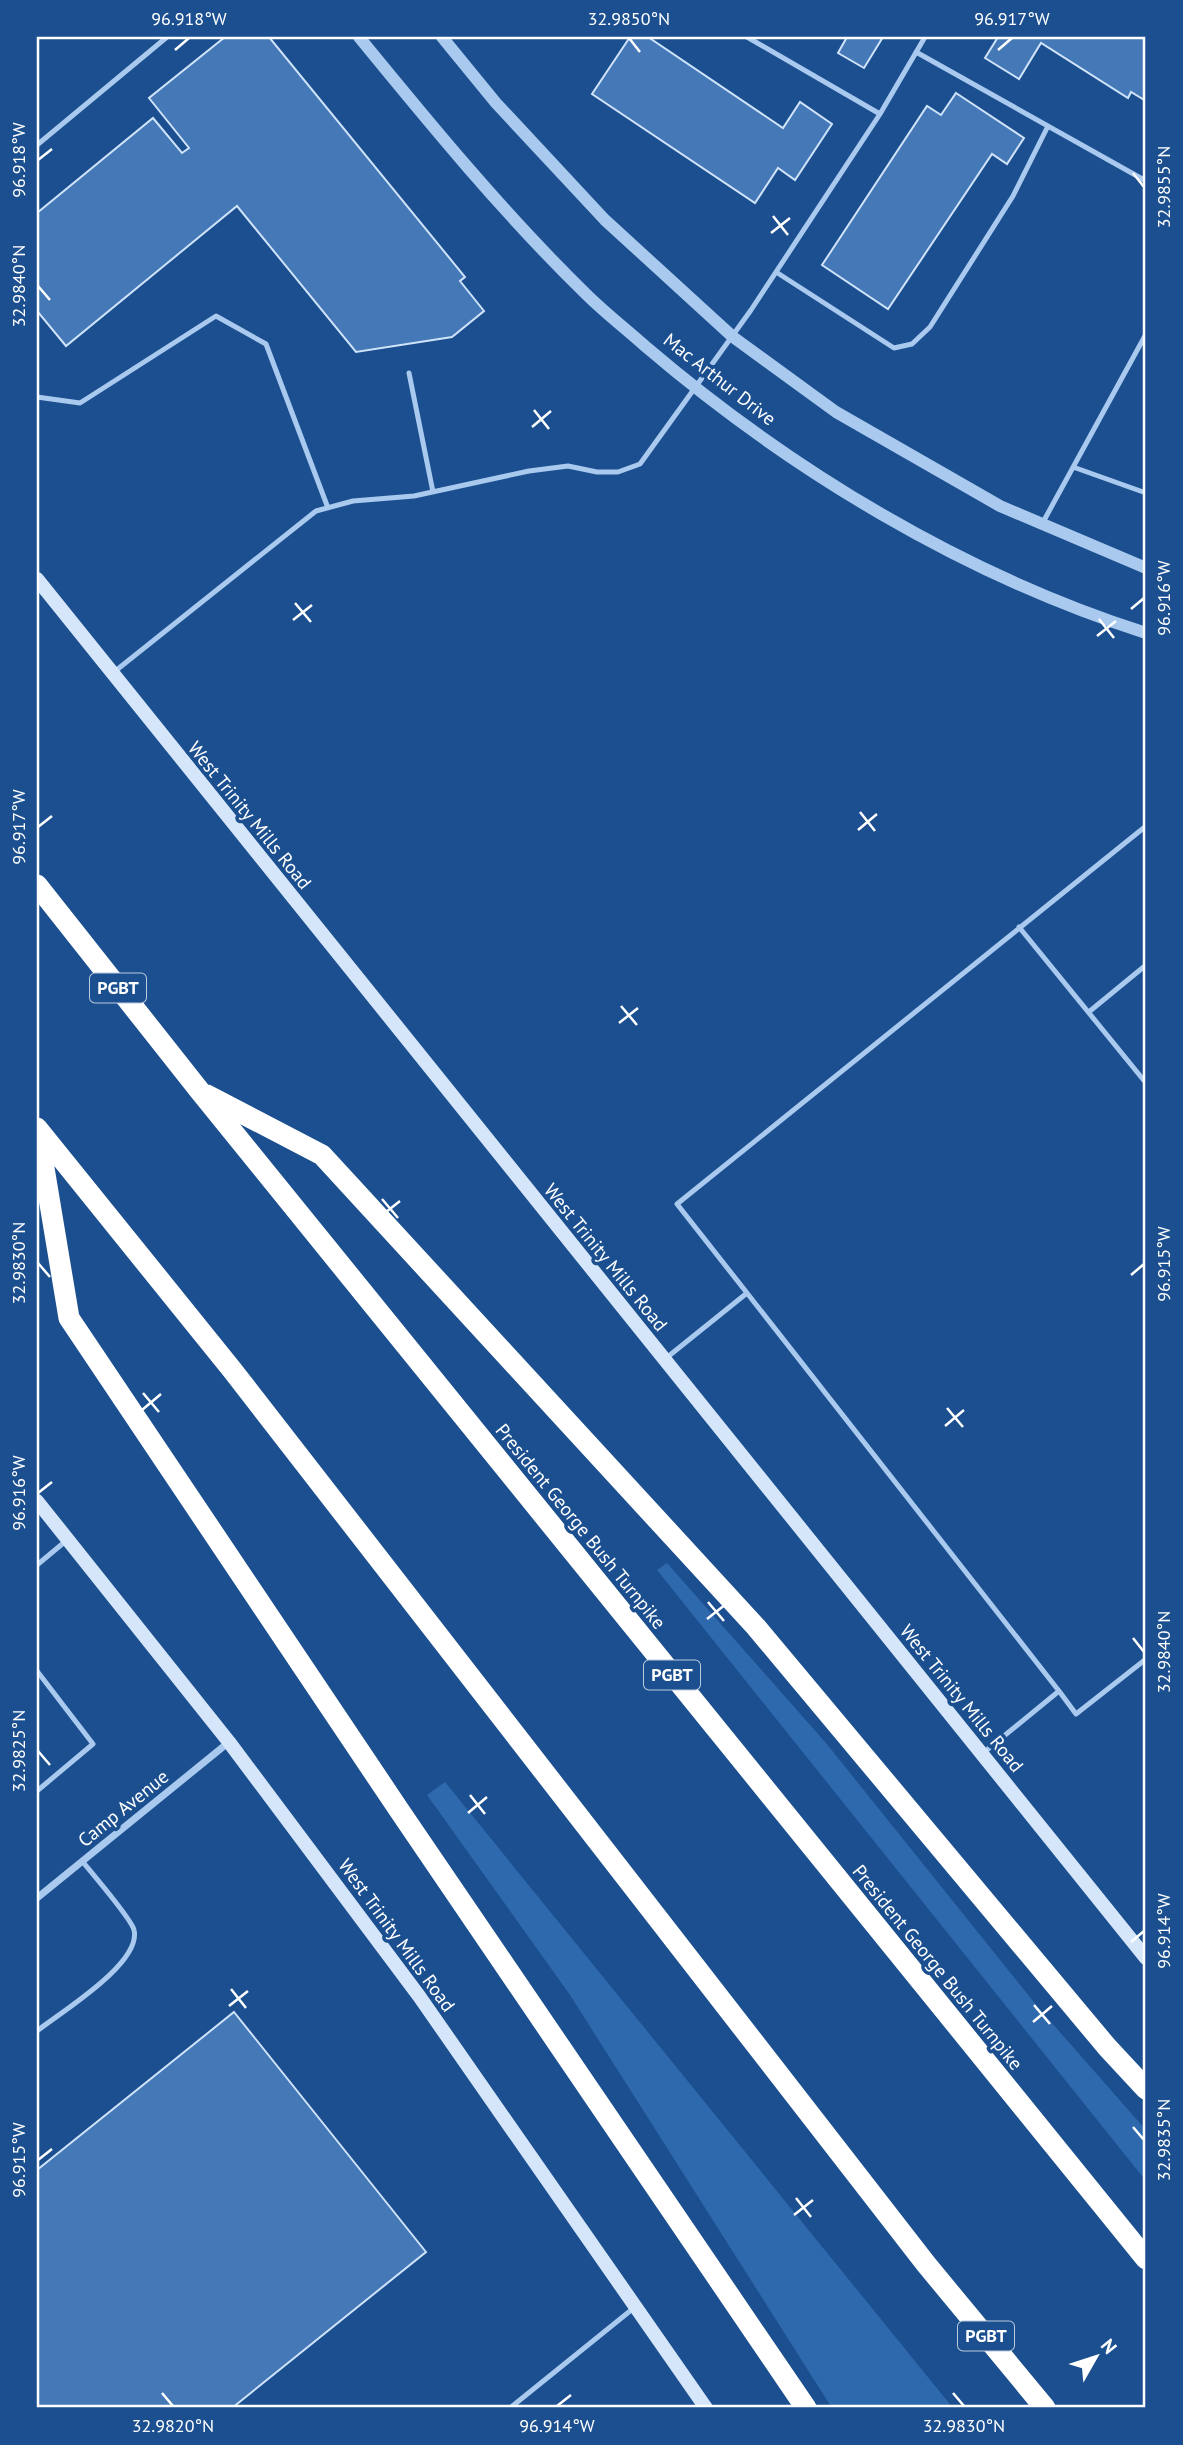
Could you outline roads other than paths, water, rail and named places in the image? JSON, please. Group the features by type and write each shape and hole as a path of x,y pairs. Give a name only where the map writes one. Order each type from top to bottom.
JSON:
{"highway":[{"name":"President George Bush Turnpike","path":"37,885 198,1090 1146,2259"},
{"path":"198,1090 322,1156 756,1627 1107,2047 1146,2089"},
{"path":"37,1129 69,1318 399,1810 806,2408"},
{"name":"PGBT","path":"37,1129 233,1371 926,2264 1045,2408"}],"main road":[{"name":"West Trinity Mills Road","path":"37,579 1146,1958"},
{"name":"West Trinity Mills Road","path":"37,1500 229,1742 419,1996 706,2408"}],"street":[{"name":"Mac Arthur Drive","path":"359,37 530,238 588,296 695,388 794,460 895,523 1015,582 1146,633"},
{"path":"442,37 496,103 605,219 733,337 836,412 1000,506 1146,568"},
{"name":"Camp Avenue","path":"37,1898 229,1742"}],"lane":[{"path":"37,145 167,37"},
{"path":"747,37 880,114"},
{"path":"111,674 316,511 353,501 415,496 529,471 568,466 597,472 618,472 640,464 733,337 880,114 925,37"},
{"path":"916,52 1146,181"},
{"path":"776,272 894,348 912,344 930,327 1007,207 1048,126"},
{"path":"37,397 80,402 216,316 266,344 328,508"},
{"path":"1041,524 1146,334"},
{"path":"409,373 433,492"},
{"path":"1073,467 1146,494"},
{"path":"1146,826 677,1204 1076,1714 1146,1659"},
{"path":"1019,927 1146,1083"},
{"path":"1090,1011 1146,965"},
{"path":"664,1359 747,1293"},
{"path":"37,1565 68,1539"},
{"path":"37,1671 93,1744 37,1791"},
{"path":"982,1754 1059,1691"},
{"path":"37,2031 117,1970 135,1943 134,1928 82,1861"},
{"path":"510,2408 635,2307"}]}
